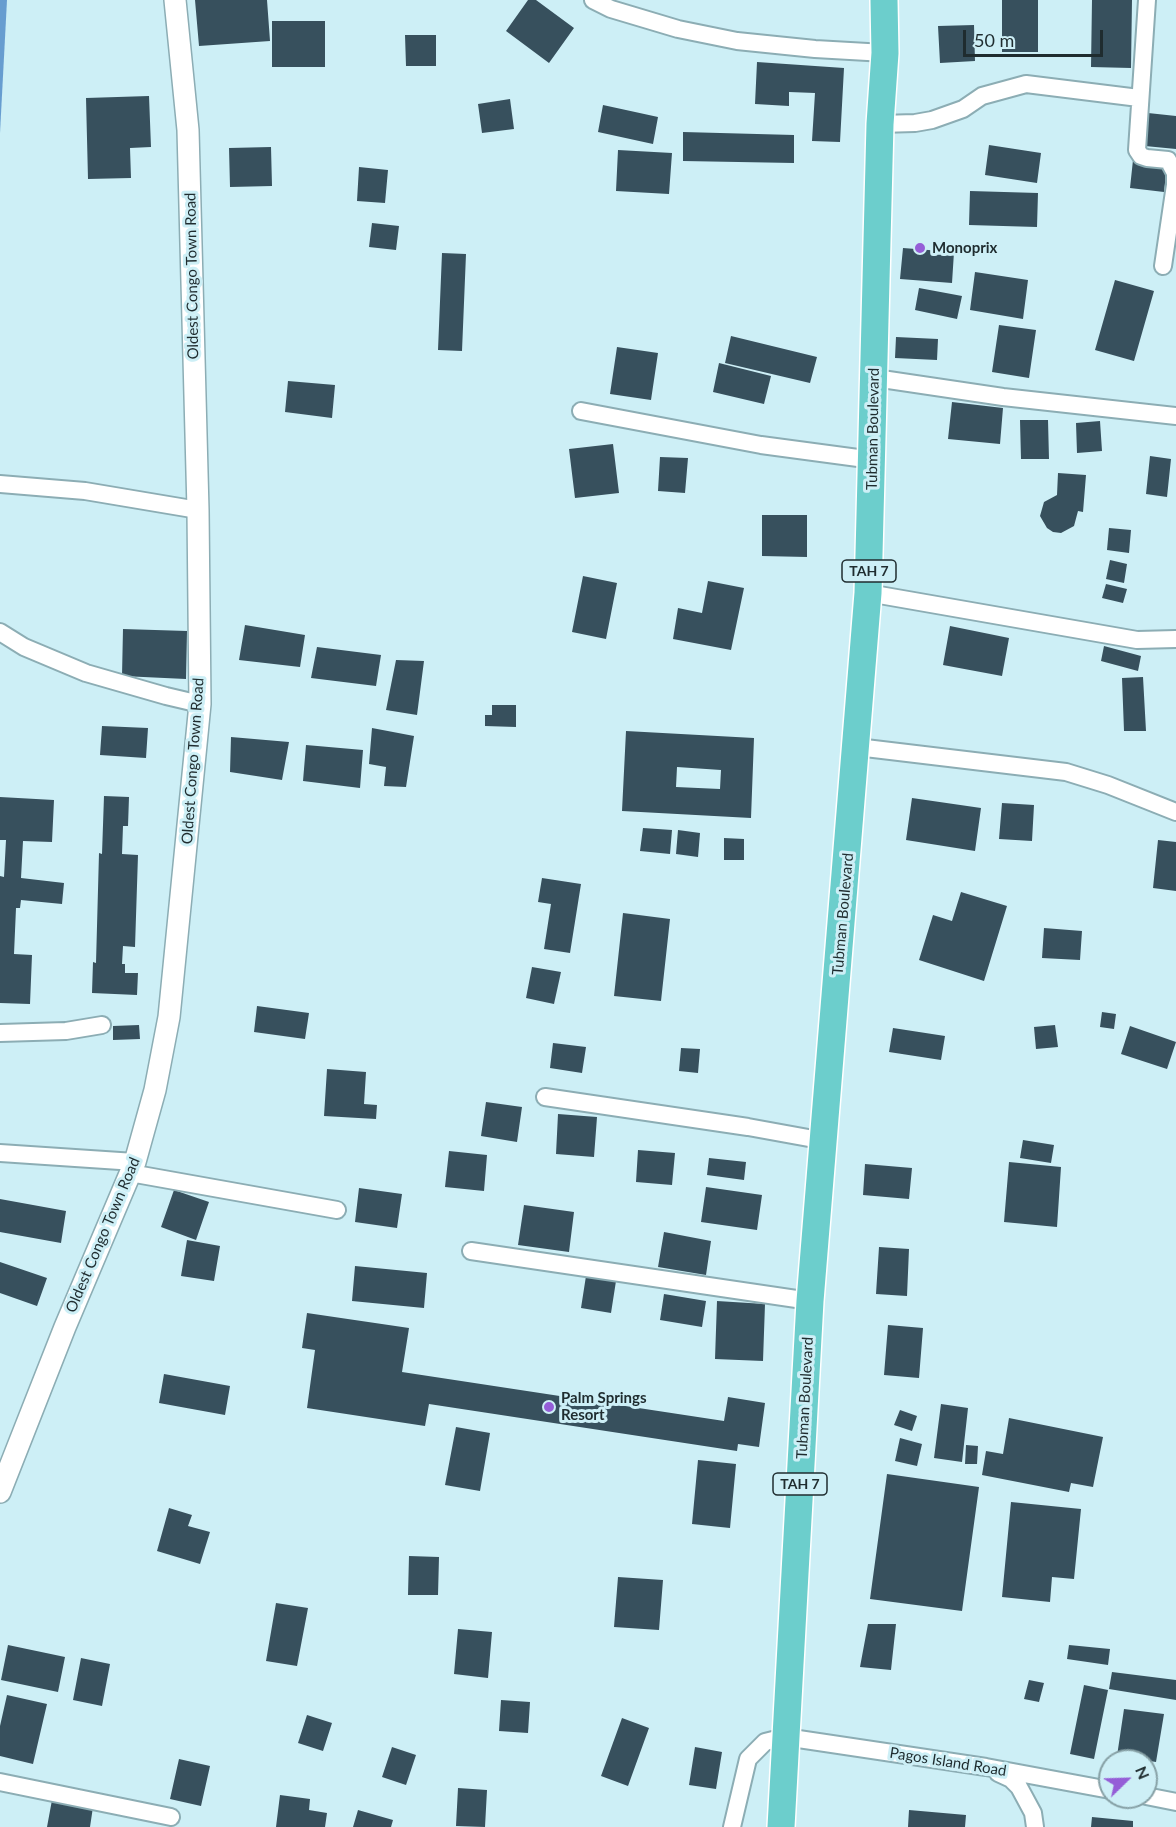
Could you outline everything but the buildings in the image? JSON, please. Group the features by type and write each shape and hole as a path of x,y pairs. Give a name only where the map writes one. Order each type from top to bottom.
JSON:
{"highway":[{"name":"Tubman Boulevard","path":"781,1827 810,1301 825,1141 868,593 885,0"}],"street":[{"name":"Oldest Congo Town Road","path":"0,1492 65,1327 133,1168 155,1090 169,1017 200,704 198,510 188,130 175,0"},
{"path":"593,0 612,9 678,29 737,41 885,53"},
{"path":"1147,0 1137,150 1147,159 1168,160 1175,173 1163,266"},
{"path":"880,124 932,120 963,109 982,96 1026,84 1140,98"},
{"path":"875,378 1003,396 1176,416"},
{"path":"581,411 761,445 873,460"},
{"path":"0,484 85,492 198,510"},
{"path":"868,593 1137,640 1176,639"},
{"path":"0,632 24,647 86,673 200,704"},
{"path":"857,747 1066,772 1108,784 1176,812"},
{"path":"0,1033 66,1030 102,1025"},
{"path":"545,1097 748,1127 825,1141"},
{"path":"0,1153 133,1168 337,1210"},
{"path":"471,1251 810,1301"},
{"path":"732,1827 748,1758 765,1742 785,1737"},
{"name":"Pagos Island Road","path":"785,1737 986,1767 1098,1788"},
{"path":"986,1767 1011,1779 1019,1787 1033,1813 1035,1827"},
{"path":"0,1782 171,1817"},
{"path":"1158,1799 1176,1802"}],"water":[{"path":"0,0 7,0 0,133"}],"place":[{"name":"Monoprix","path":"920,248"},
{"name":"Palm Springs Resort","path":"549,1407"}]}
